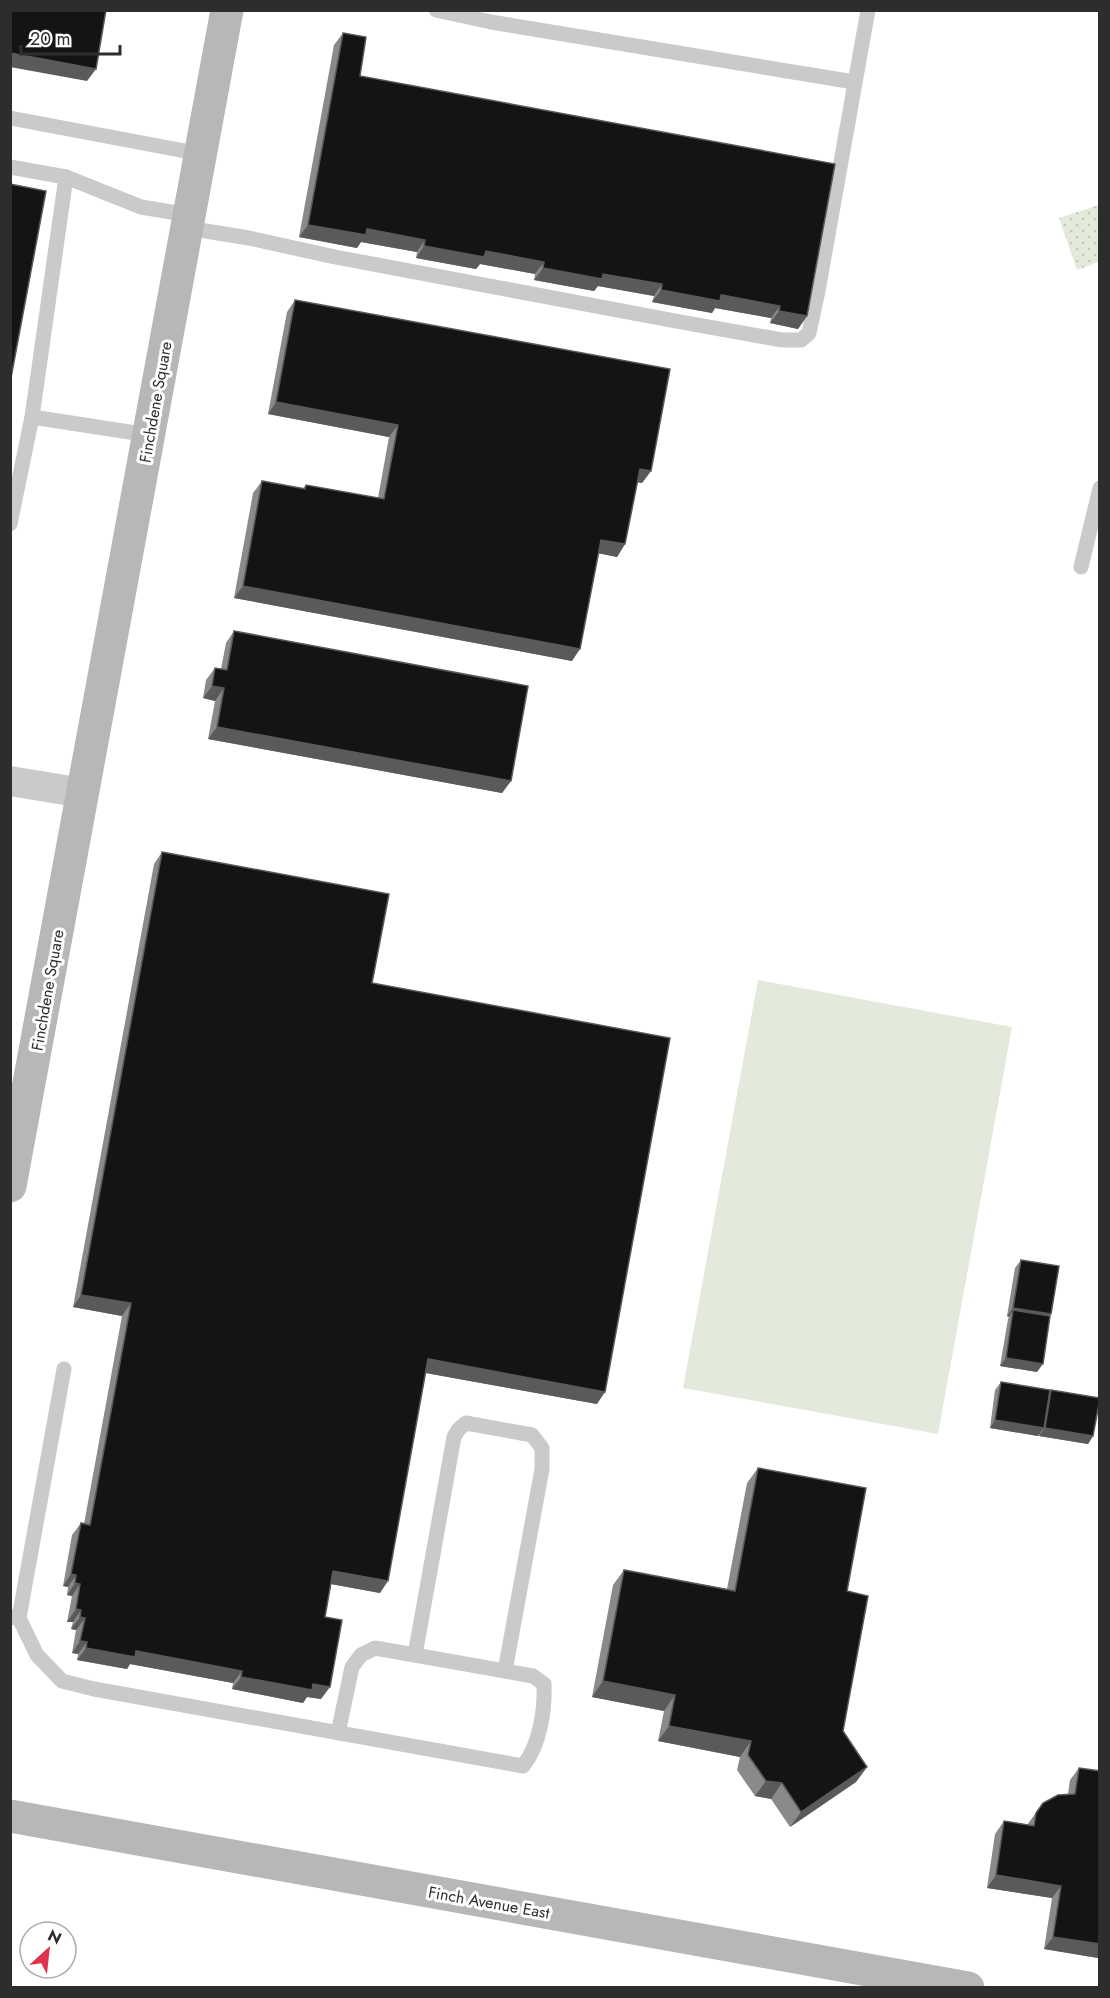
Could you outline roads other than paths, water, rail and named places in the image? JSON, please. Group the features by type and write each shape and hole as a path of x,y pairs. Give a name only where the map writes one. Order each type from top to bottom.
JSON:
{"street":[{"name":"Finchdene Square","path":"10,1186 227,10"},
{"path":"10,781 83,793"},
{"name":"Finch Avenue East","path":"10,1816 968,1988"}],"lane":[{"path":"436,10 491,22 854,82"},
{"path":"10,167 66,177 141,207 188,221 249,238 335,257 782,340 801,340 809,333 818,291 868,10"},
{"path":"10,118 201,154"},
{"path":"10,524 32,417 66,177"},
{"path":"32,417 149,435"},
{"path":"1081,567 1096,517 1100,488"},
{"path":"64,1370 15,1618 37,1655 62,1681 94,1689 338,1733 523,1766 531,1758 536,1745 544,1684 533,1676 375,1648 361,1655 352,1667 338,1733"},
{"path":"415,1655 454,1437 458,1430 466,1424 532,1435 542,1448 542,1468 505,1671"}]}
